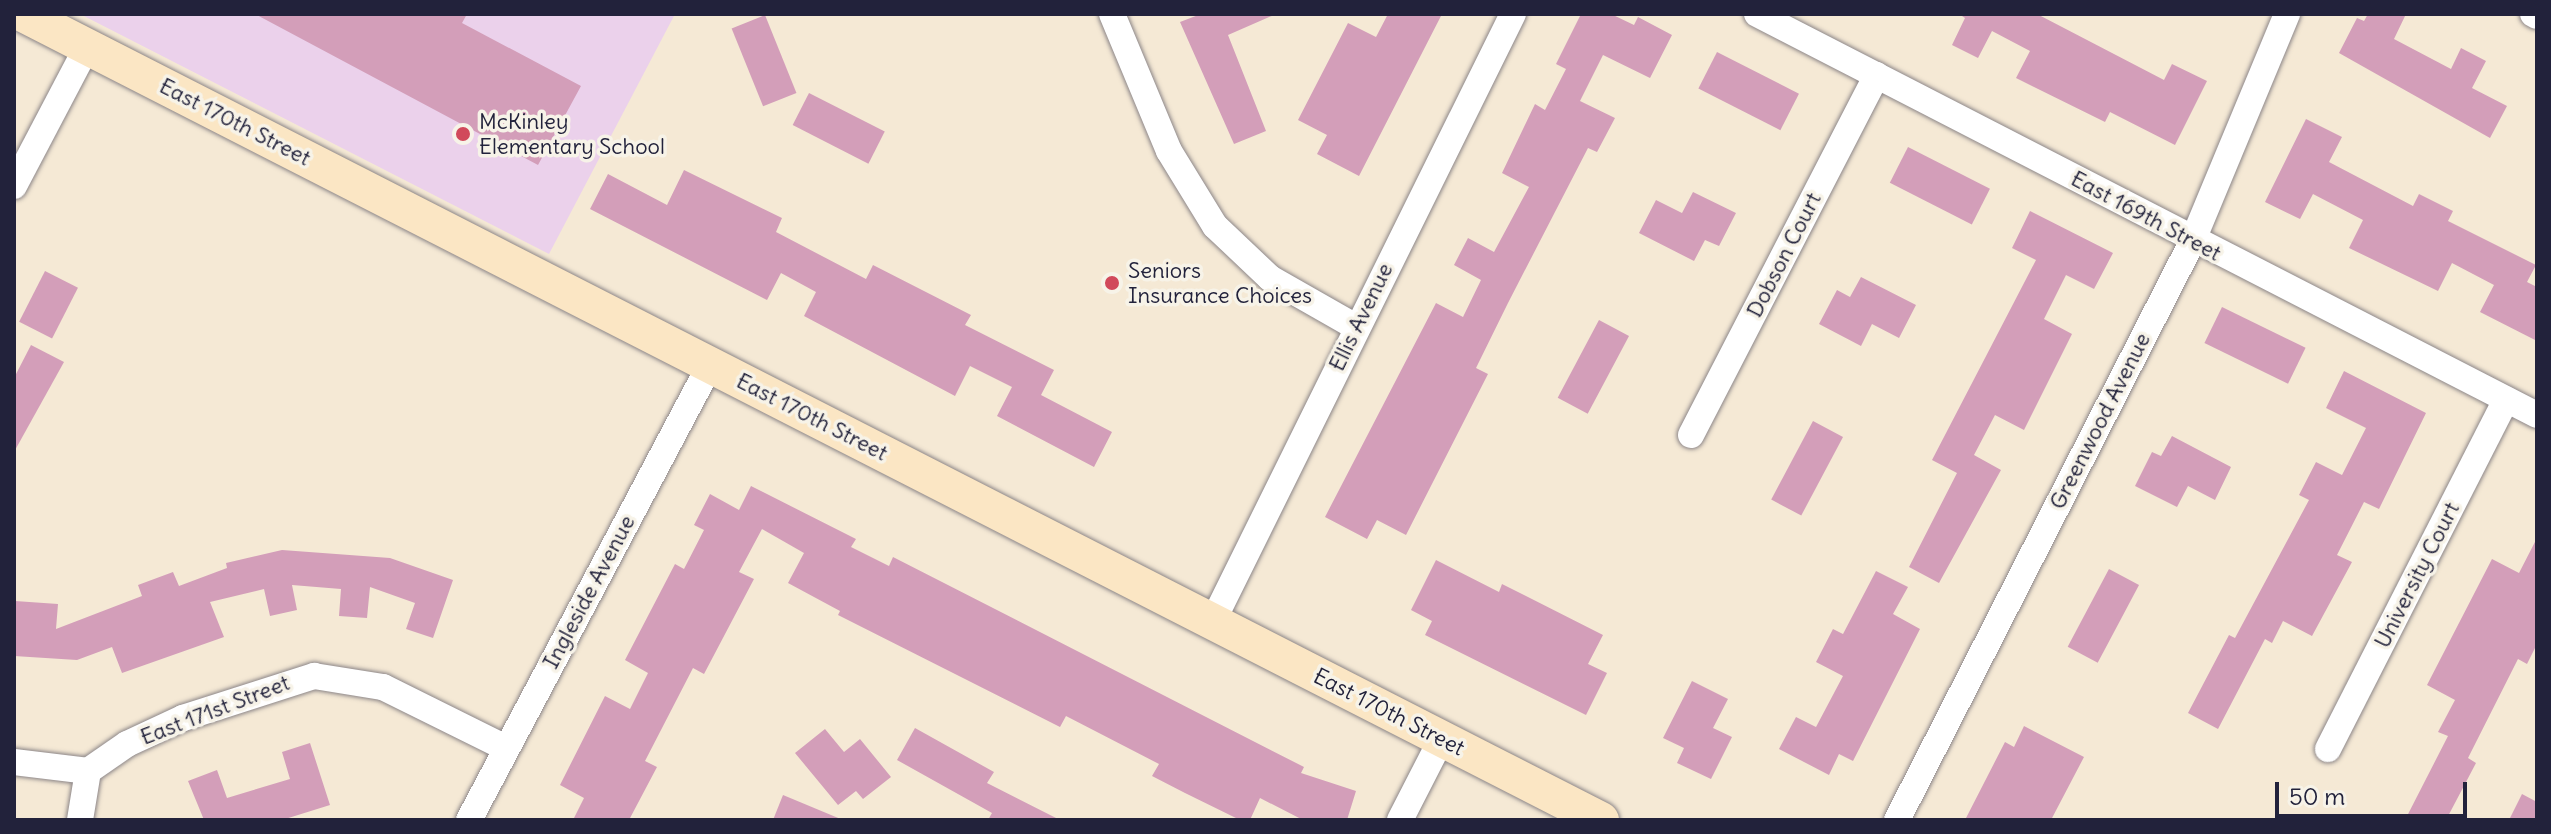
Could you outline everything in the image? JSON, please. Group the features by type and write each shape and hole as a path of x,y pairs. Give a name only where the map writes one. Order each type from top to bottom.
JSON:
{"street":[{"name":"East 170th Street","path":"23,14 1601,820"},
{"path":"1112,14 1169,151 1215,226 1270,278 1356,327"},
{"name":"Ellis Avenue","path":"1213,621 1513,14"},
{"name":"East 169th Street","path":"1757,14 2537,415"},
{"name":"Greenwood Avenue","path":"1897,820 2193,240 2287,14"},
{"path":"14,186 87,47"},
{"name":"Dobson Court","path":"1691,435 1877,75"},
{"name":"Ingleside Avenue","path":"469,820 710,365"},
{"name":"University Court","path":"2328,749 2506,400"},
{"name":"East 171st Street","path":"88,771 127,744 183,718 314,676 383,687 506,748"},
{"path":"1400,820 1442,738"},
{"path":"14,762 88,771 80,820"}],"shaded area":[{"name":"McKinley Elementary School","path":"80,14 675,14 549,254"}],"building":[{"path":"255,14 467,14 462,23 581,86 538,165"},
{"path":"1201,14 1276,14 1228,35 1266,131 1234,144 1180,22"},
{"path":"1388,14 1442,14 1359,176 1317,154 1327,135 1298,120 1348,23 1376,37"},
{"path":"1581,14 1611,14 1634,25 1638,17 1672,35 1650,78 1603,55 1580,101 1615,118 1597,152 1588,148 1508,303 1476,368 1488,374 1406,535 1377,520 1367,539 1325,517 1436,303 1463,317 1481,280 1454,265 1468,238 1494,252 1529,187 1502,173 1535,104 1545,110 1566,69 1556,64"},
{"path":"1959,14 2037,14 2164,80 2172,64 2207,81 2175,145 2110,112 2105,122 2016,78 2030,51 1992,31 1978,58 1952,45 1965,18"},
{"path":"2368,14 2406,14 2394,39 2451,69 2461,48 2486,61 2472,88 2507,106 2490,138 2339,53 2357,18 2364,21"},
{"path":"765,15 796,93 763,106 732,28"},
{"path":"1717,52 1799,94 1780,130 1698,89"},
{"path":"809,93 885,132 868,164 793,125"},
{"path":"2306,119 2342,137 2329,162 2413,206 2419,194 2453,211 2448,221 2536,265 2527,282 2537,287 2537,341 2480,312 2494,285 2452,263 2438,291 2349,248 2363,220 2313,194 2300,219 2265,202"},
{"path":"1908,147 1990,189 1972,224 1890,183"},
{"path":"684,170 782,218 776,232 866,279 873,265 971,315 965,325 1054,370 1041,395 1112,432 1094,467 997,416 1012,387 970,366 955,396 804,316 816,292 781,273 767,300 590,209 608,174 667,205"},
{"path":"1693,192 1736,213 1719,246 1705,240 1694,261 1639,233 1656,200 1682,213"},
{"path":"2030,211 2113,253 2094,289 2066,275 2044,319 2072,334 2024,430 1995,415 1974,455 2001,470 1939,583 1909,567 1957,473 1932,460 2036,260 2012,248"},
{"path":"45,271 78,288 52,339 19,322"},
{"path":"1861,277 1916,305 1899,338 1872,324 1861,346 1819,324 1837,290 1850,297"},
{"path":"2222,307 2306,348 2288,384 2204,343"},
{"path":"1599,320 1629,336 1588,414 1558,398"},
{"path":"31,345 64,362 14,452 14,378"},
{"path":"2344,371 2426,413 2379,509 2364,502 2337,555 2352,562 2312,636 2283,621 2272,643 2265,639 2218,729 2188,713 2229,635 2235,638 2309,500 2299,495 2316,462 2342,475 2366,428 2326,408"},
{"path":"1813,421 1843,437 1801,516 1771,500"},
{"path":"2172,436 2231,467 2215,500 2188,486 2177,507 2135,486 2152,452 2161,456"},
{"path":"751,486 856,539 851,547 889,566 893,557 1304,767 1301,773 1356,791 1347,820 1303,820 1260,798 1250,820 1240,820 1185,793 1152,776 1159,764 1066,716 1060,727 838,615 840,611 788,583 804,553 762,529 739,572 754,579 704,674 693,668 645,761 657,767 629,820 573,820 584,798 560,785 605,696 630,709 648,673 625,660 675,564 684,569 704,530 694,525 710,494 739,510"},
{"path":"2537,538 2537,644 2527,664 2518,659 2468,758 2476,763 2446,820 2405,820 2448,736 2438,732 2455,700 2427,685 2492,559 2519,573"},
{"path":"282,550 390,558 453,580 433,638 406,629 415,603 370,587 367,618 339,616 341,589 292,585 297,610 270,616 264,589 210,602 224,637 122,673 112,647 77,660 14,656 15,601 58,604 56,629 142,596 138,585 173,572 179,586 227,568 226,563"},
{"path":"1436,560 1499,592 1502,584 1603,635 1588,664 1607,673 1586,715 1425,635 1432,621 1411,610"},
{"path":"2109,569 2139,585 2098,663 2068,647"},
{"path":"1876,571 1908,587 1893,614 1920,629 1853,761 1839,754 1829,775 1779,749 1796,717 1816,727 1843,676 1816,662 1833,629 1843,634"},
{"path":"1692,681 1728,699 1713,728 1732,737 1711,779 1677,763 1684,748 1663,738"},
{"path":"2024,726 2084,757 2051,820 1965,820 2005,742 2014,747"},
{"path":"915,728 994,772 987,783 1060,820 988,820 992,813 897,760"},
{"path":"825,729 844,752 860,739 891,777 863,799 856,791 838,805 795,753"},
{"path":"310,743 330,805 282,820 204,820 188,781 217,770 227,798 290,779 282,752"},
{"path":"2522,794 2537,802 2537,820 2509,820"},
{"path":"783,795 843,820 773,820"}],"place":[{"name":"McKinley Elementary School","path":"463,134"},
{"name":"Seniors Insurance Choices","path":"1112,283"}]}
